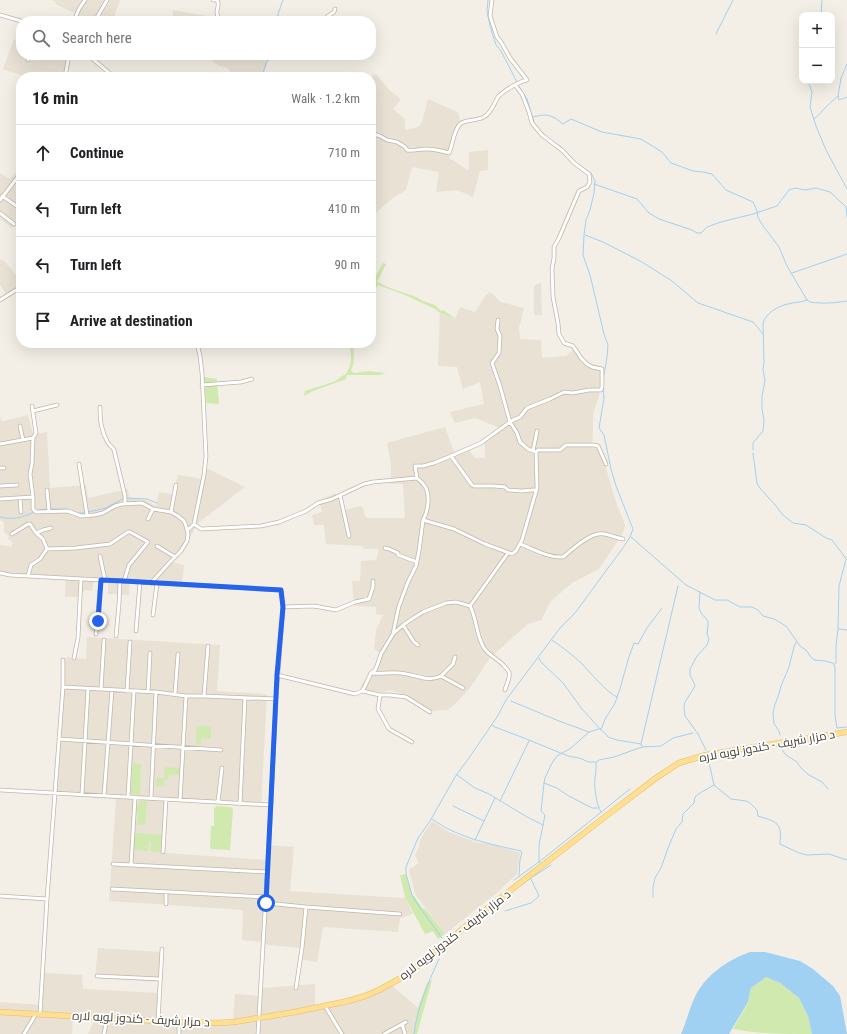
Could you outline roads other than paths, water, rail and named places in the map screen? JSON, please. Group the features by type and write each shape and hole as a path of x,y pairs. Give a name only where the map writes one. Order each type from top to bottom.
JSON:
{"main road":[{"name":"د مزار شریف - کندوز لویه لاره","path":"0,1012 179,1022 228,1022 325,1006 365,996 401,978 419,965 484,911 606,816 656,778 679,763 706,755 847,732"}],"street":[{"path":"76,16 84,0"},
{"path":"98,16 107,0"},
{"path":"213,0 217,0 219,4 217,12 218,16"},
{"path":"376,135 387,140 397,142 407,150 415,151 427,149 449,153 456,129 462,123 479,120 485,117 499,96 520,81 527,80 496,37 490,16 492,0"},
{"path":"328,16 334,12 335,9"},
{"path":"0,15 16,20"},
{"path":"66,72 68,60"},
{"path":"94,60 108,72"},
{"path":"416,478 415,466 428,464 451,456 481,443 513,420 520,417 527,408 564,392 573,393 589,390 601,390 603,376 602,370 587,364 573,346 564,343 559,334 553,297 552,269 554,247 579,191 587,187 590,182 589,174 542,135 532,123 522,94 515,85"},
{"path":"0,200 16,180"},
{"path":"0,192 16,205"},
{"path":"0,213 14,224"},
{"path":"0,300 16,290"},
{"path":"498,320 497,329 500,336 499,353 492,363 510,422 517,433 520,442 534,452 538,450 560,450 566,445 598,446 606,464"},
{"path":"186,526 189,529 194,524 206,456 200,356 198,348"},
{"path":"202,385 241,382 252,379"},
{"path":"33,411 57,405"},
{"path":"32,406 36,433 33,438 30,474 34,511 68,511 81,516 104,513 115,506 125,503 142,504 154,509 171,512 184,521 188,534 187,541 181,551 151,583"},
{"path":"100,407 100,425 109,445 114,448 125,496 125,503"},
{"path":"20,426 23,440"},
{"path":"423,520 454,529 475,540 508,553 512,554 516,551 522,540 536,490 534,452 537,431"},
{"path":"0,444 33,438"},
{"path":"451,456 474,486 494,486 522,492 536,490"},
{"path":"79,464 87,515"},
{"path":"194,524 201,529 254,527 267,525 287,520 318,504 364,484 416,478 424,484 428,503 423,520 420,551 417,562 398,606 393,634"},
{"path":"0,486 17,485"},
{"path":"171,512 176,485"},
{"path":"47,490 49,511"},
{"path":"340,495 349,536"},
{"path":"0,499 32,497"},
{"path":"20,498 21,512"},
{"path":"148,519 154,509"},
{"path":"12,534 30,524 36,533 43,539 47,549"},
{"path":"36,533 51,528"},
{"path":"47,549 76,548 110,544 130,532 148,542 129,565 124,581"},
{"path":"520,544 550,556 563,557 590,536 596,534 604,534 622,539"},
{"path":"157,546 175,557"},
{"path":"385,548 398,553 398,555 403,558 417,562"},
{"path":"28,576 31,566 40,559 47,549"},
{"path":"470,606 508,553"},
{"path":"96,634 103,580 100,556"},
{"path":"0,573 10,575 281,590 283,607 277,675 268,872 258,1034"},
{"path":"74,658 78,638 82,578"},
{"path":"116,636 120,581"},
{"path":"283,607 314,606 336,610 355,602 369,599 373,587 373,581"},
{"path":"136,631 140,582"},
{"path":"153,615 156,583"},
{"path":"277,675 355,694 362,690 371,673 378,666 381,654 393,634 403,625 423,612 446,603 456,602 470,606 483,647 509,672 505,690"},
{"path":"403,625 414,642 418,644"},
{"path":"101,689 104,640"},
{"path":"127,691 130,642"},
{"path":"204,696 208,646"},
{"path":"148,692 150,653"},
{"path":"175,694 178,654"},
{"path":"371,673 400,673 434,680 441,676 453,664 455,657"},
{"path":"24,1034 38,1014 54,793 56,788 63,687 63,660"},
{"path":"441,676 463,688"},
{"path":"63,687 156,692 186,696 276,699"},
{"path":"82,794 88,689"},
{"path":"104,796 112,690"},
{"path":"362,690 406,697 430,712"},
{"path":"128,797 134,691"},
{"path":"151,798 156,692"},
{"path":"380,694 378,710 389,729 412,742"},
{"path":"180,800 186,696"},
{"path":"240,804 245,698"},
{"path":"59,739 221,750"},
{"path":"218,802 222,768"},
{"path":"0,790 271,805"},
{"path":"131,865 135,798"},
{"path":"163,852 166,799"},
{"path":"113,864 268,872"},
{"path":"112,888 266,897"},
{"path":"166,892 166,904"},
{"path":"0,896 47,899"},
{"path":"266,903 400,914"},
{"path":"296,988 306,907"},
{"path":"158,1021 162,949"},
{"path":"97,976 160,979"},
{"path":"325,1006 342,1034"},
{"path":"104,1034 107,1018"},
{"path":"179,1022 179,1034"},
{"path":"384,1034 406,1022"},
{"path":"402,1024 405,1034"}],"water":[{"path":"750,952 765,952 800,961 813,969 833,986 840,996 847,1034 812,1034 808,1016 799,998 780,983 766,977 751,988 748,1002 729,1034 681,1034 694,999 704,983 725,964"}],"waterway":[{"path":"278,16 283,0"},
{"path":"488,0 487,11 496,45 501,51 517,82"},
{"path":"716,34 733,0"},
{"path":"821,12 822,0"},
{"path":"263,72 268,60"},
{"path":"838,96 841,78 847,64"},
{"path":"809,84 812,92 810,107 816,126 826,150 847,189"},
{"path":"518,85 527,99 534,122"},
{"path":"814,119 838,96 839,100 847,97"},
{"path":"533,117 546,115 563,124 571,119 602,132 641,139 662,152 671,163 693,171 712,174 726,190 753,202 761,223 779,247 787,266 807,300 810,302 824,303 847,301"},
{"path":"539,129 547,137"},
{"path":"554,142 564,150"},
{"path":"568,154 575,162 591,173 595,181 594,193 586,220 583,255 590,275 608,345 604,375"},
{"path":"594,184 637,199 649,213 659,219 697,233 701,233 707,227 721,222 777,206 789,190 795,188 805,190 816,188 830,192 846,207 847,217"},
{"path":"585,235 603,242 642,262 672,281 698,303 753,322 763,334"},
{"path":"792,273 847,254"},
{"path":"753,450 753,443 763,431 764,420 762,409 762,396 765,381 763,369 763,323 767,316 776,308 790,303 807,300"},
{"path":"442,938 412,895 406,874 406,867 418,838 430,821 455,777 497,717 506,700 560,628 575,613 625,545 633,529 616,486 604,435 599,428 604,398 603,388"},
{"path":"753,453 757,483 782,514 793,523 806,525 826,538 832,540 846,559 839,586 838,629 835,664"},
{"path":"88,512 106,508 124,498"},
{"path":"127,498 147,499 157,503"},
{"path":"39,510 48,509"},
{"path":"51,509 69,510"},
{"path":"0,517 17,518 34,512"},
{"path":"78,513 85,513"},
{"path":"631,537 686,585 715,600 727,600 740,607 752,607 758,610 763,616 774,619 786,626 800,646 807,651 814,660 833,663 835,667 835,715 837,728 847,727"},
{"path":"641,744 678,586"},
{"path":"700,592 699,608 701,613 708,621 707,634 709,639 707,645 697,656 690,669 690,675 695,686 684,706 685,716 698,734 706,750"},
{"path":"541,864 539,862 539,845 545,815 541,811 545,778 551,765 557,756 571,748 589,732 602,728 615,703 634,643 638,644 647,628 662,608"},
{"path":"839,629 847,630"},
{"path":"552,640 575,657 604,687 617,697"},
{"path":"780,735 774,724 773,713 796,642"},
{"path":"539,658 541,662 563,683 582,709 608,737 641,744 642,746"},
{"path":"511,701 589,732"},
{"path":"492,725 568,756 589,762 595,762"},
{"path":"601,812 595,791 596,762 642,747 661,746 673,738 693,733"},
{"path":"500,801 529,741"},
{"path":"782,750 786,755 797,762 809,775 822,782 828,789"},
{"path":"708,758 714,785 731,799 750,803 757,810 758,816 771,820 777,824 780,832 780,844 807,855 829,854 847,860"},
{"path":"457,775 475,788 489,794 543,825"},
{"path":"544,783 557,788 592,808 598,808"},
{"path":"653,897 655,878 661,868 676,829 682,822 683,814 694,803 695,797 714,785"},
{"path":"514,880 539,862 630,789"},
{"path":"475,840 495,798"},
{"path":"453,806 484,821"},
{"path":"432,819 442,826 463,836 521,851 519,875"},
{"path":"504,898 551,865"},
{"path":"505,911 531,903 539,896 531,879"},
{"path":"441,955 448,946 447,945"},
{"path":"414,1034 420,1005 439,959"}]}
